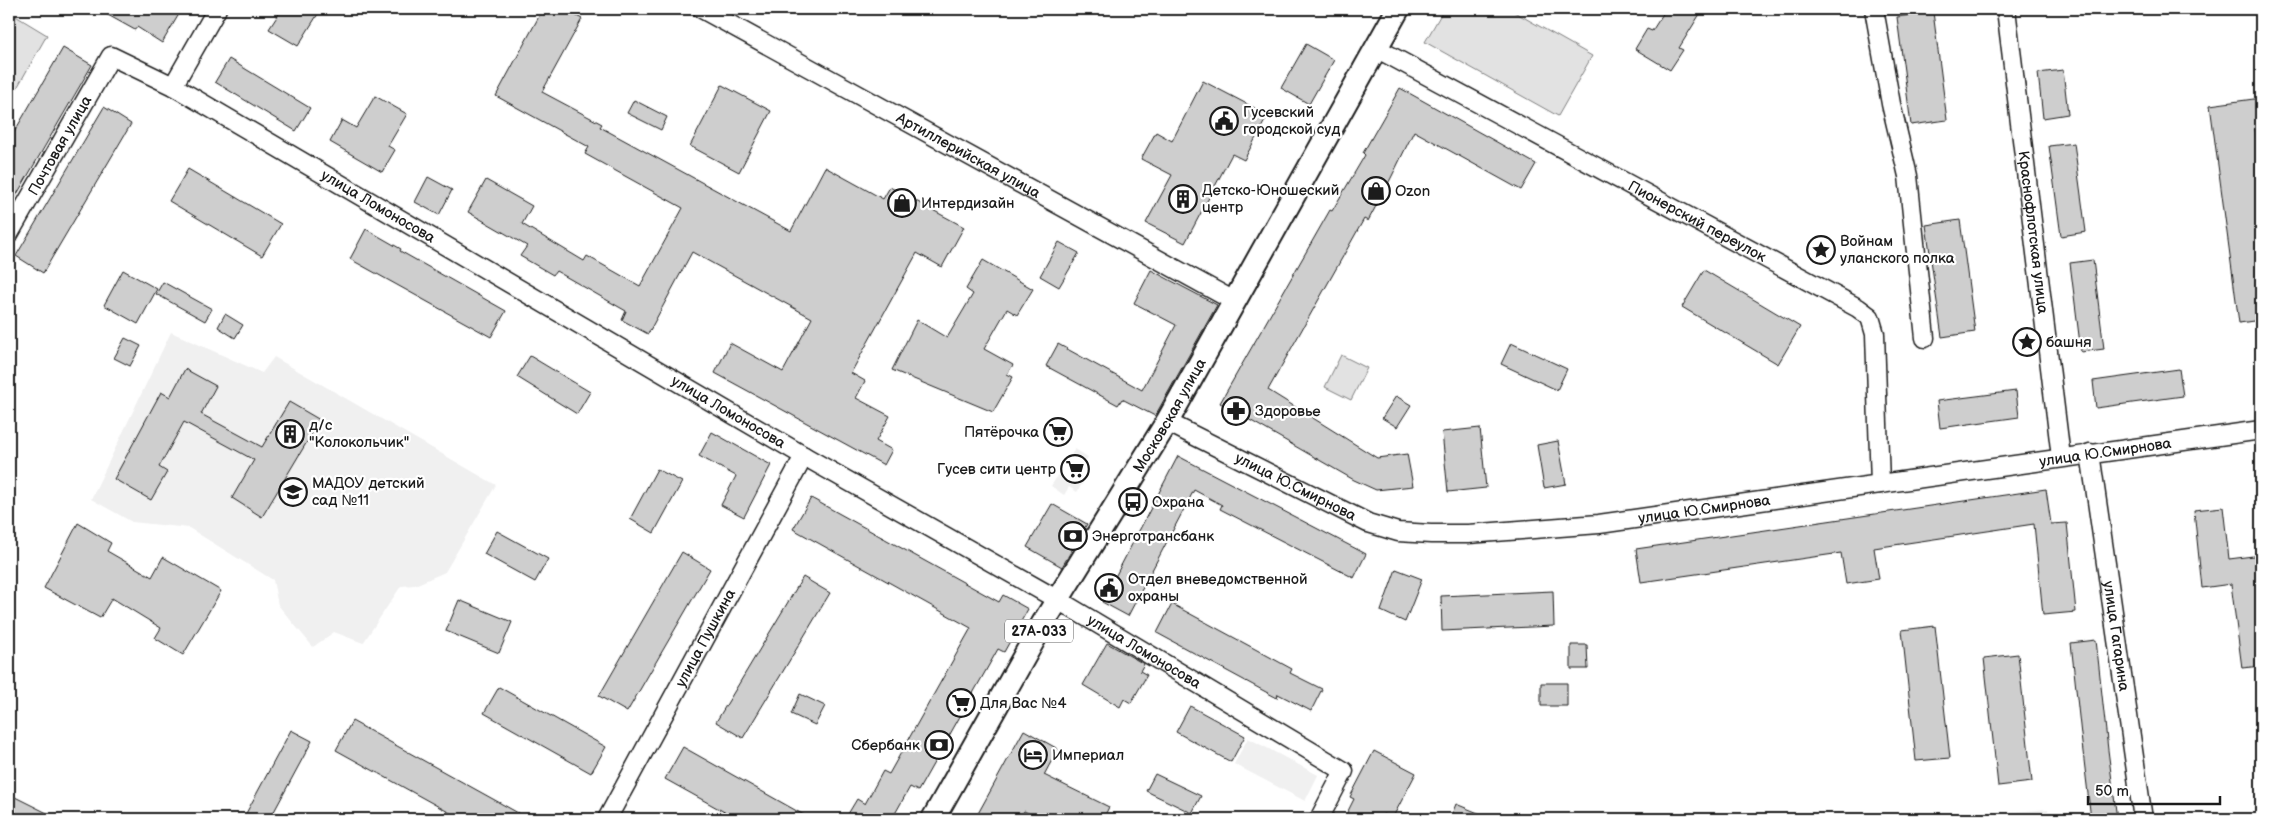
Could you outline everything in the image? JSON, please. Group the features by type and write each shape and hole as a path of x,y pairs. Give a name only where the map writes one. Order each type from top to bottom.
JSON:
{"main road":[{"name":"Московская улица","path":"933,819 1058,600 1167,422 1398,9"}],"street":[{"path":"173,86 217,9"},
{"name":"Артиллерийская улица","path":"702,9 1234,301"},
{"path":"1874,9 1891,104 1908,176 1925,338"},
{"name":"Краснофлотская улица","path":"2006,9 2062,457"},
{"name":"Пионерский переулок","path":"1376,48 1870,316 1875,334 1880,484"},
{"name":"улица Ломоносова","path":"111,56 173,86 804,456 1058,600 1344,771 1319,819"},
{"name":"Почтовая улица","path":"9,234 111,56"},
{"name":"улица Ю.Смирнова","path":"1167,422 1368,524 1398,532 1468,534 1599,524 2090,452 2261,430"},
{"name":"улица Гагарина","path":"2090,452 2143,819"},
{"name":"улица Пушкина","path":"609,819 804,456"}],"shaded area":[{"path":"1444,9 1509,9 1592,56 1558,116 1425,42"},
{"path":"9,12 47,35 9,102"},
{"name":"МАДОУ детский сад №11","path":"171,332 262,373 274,357 496,485 445,572 415,585 401,586 363,643 334,632 313,647 278,605 273,580 189,528 132,522 91,499"},
{"path":"1341,355 1367,368 1351,400 1325,387"},
{"path":"1075,449 1088,457 1079,471 1087,476 1077,492 1069,487 1064,495 1051,486"},
{"path":"1248,738 1318,775 1305,801 1234,764"},
{"path":"2048,809 2049,819 1966,819 1966,816"}],"building":[{"path":"97,9 182,9 162,43 137,27 135,30"},
{"path":"282,9 321,9 298,46 269,29"},
{"path":"543,9 564,9 582,19 542,92 602,124 600,127 791,231 825,167 883,199 890,187 964,227 942,267 917,253 851,373 865,381 856,398 890,416 876,441 892,450 884,465 715,373 730,343 783,372 812,318 692,252 648,334 622,320 626,311 556,271 553,275 520,256 527,246 468,212 486,180 532,206 522,224 584,261 587,256 640,286 683,208 585,154 589,147 496,96"},
{"path":"1666,9 1703,9 1679,48 1683,50 1670,70 1635,49 1647,29 1652,31"},
{"path":"1933,12 1947,120 1911,125 1897,17"},
{"path":"1306,44 1334,60 1309,104 1281,88"},
{"path":"63,48 92,65 9,208 9,141"},
{"path":"229,59 310,108 296,131 215,82"},
{"path":"2063,70 2068,114 2043,118 2038,73"},
{"path":"1203,81 1268,115 1244,160 1232,154 1185,243 1146,223 1172,175 1141,159 1156,132 1172,141"},
{"path":"722,85 771,111 739,172 690,146"},
{"path":"1400,88 1536,164 1521,190 1414,131 1368,221 1364,219 1268,390 1377,458 1407,454 1413,486 1376,490 1354,480 1220,403 1330,210 1332,211 1365,155 1363,153"},
{"path":"375,96 407,114 388,146 395,150 382,172 330,142 342,120 356,128"},
{"path":"2261,98 2261,128 2255,129 2261,172 2261,320 2239,323 2210,105"},
{"path":"634,100 667,117 661,130 627,113"},
{"path":"104,107 131,124 43,273 16,256"},
{"path":"2074,143 2086,232 2061,236 2049,146"},
{"path":"188,169 281,224 262,256 169,201"},
{"path":"428,177 452,190 439,215 415,202"},
{"path":"1960,220 1975,332 1942,337 1926,225"},
{"path":"366,229 401,249 400,251 506,311 491,337 350,259"},
{"path":"1059,242 1079,253 1059,287 1040,276"},
{"path":"983,260 1033,289 1017,315 1007,309 984,349 1013,365 1007,374 1013,377 993,412 892,370 917,320 947,338 973,294 966,289"},
{"path":"2093,260 2104,349 2081,352 2070,263"},
{"path":"123,270 157,289 138,324 104,305"},
{"path":"1151,270 1217,305 1155,416 1122,399 1118,405 1046,366 1058,344 1142,390 1176,325 1134,303"},
{"path":"1704,270 1800,327 1778,364 1682,307"},
{"path":"163,282 212,309 205,321 156,294"},
{"path":"225,314 243,325 235,338 218,327"},
{"path":"125,338 141,346 130,366 114,358"},
{"path":"1511,343 1567,369 1557,390 1501,364"},
{"path":"530,356 590,392 577,414 517,377"},
{"name":"д/с \"Колокольчик\"","path":"185,369 216,386 201,414 262,447 289,402 320,420 262,517 232,498 254,460 184,422 159,467 167,472 151,500 114,479 161,392 170,397"},
{"path":"2179,369 2183,396 2096,408 2093,381"},
{"path":"2016,391 2019,417 1940,428 1937,401"},
{"path":"1396,396 1411,405 1397,427 1382,418"},
{"path":"1480,428 1486,488 1448,492 1442,432"},
{"path":"712,432 771,465 744,517 721,505 736,476 699,456"},
{"path":"1558,441 1566,484 1544,488 1537,445"},
{"path":"1178,456 1366,554 1354,578 1220,509 1222,505 1194,490 1128,616 1102,602"},
{"path":"657,469 682,482 654,533 630,519"},
{"path":"2046,489 2051,524 2067,523 2076,612 2043,615 2034,524 1874,548 1879,579 1846,584 1841,553 1641,582 1636,549"},
{"path":"811,498 999,602 1003,595 1028,609 1004,652 998,649 918,791 910,787 892,819 845,819 857,799 865,804 883,771 889,774 971,628 793,529"},
{"path":"1052,504 1087,524 1062,567 1027,547"},
{"path":"2223,507 2229,559 2261,555 2261,666 2242,668 2231,584 2202,588 2194,510"},
{"path":"78,523 111,543 107,551 152,577 163,557 221,591 183,655 155,638 161,628 112,598 100,618 44,588"},
{"path":"497,531 548,559 535,582 484,554"},
{"path":"682,552 710,569 627,712 599,696"},
{"path":"1396,569 1422,579 1405,622 1381,611"},
{"path":"803,577 830,593 743,738 716,722"},
{"path":"1553,591 1554,626 1442,631 1441,596"},
{"path":"459,600 512,622 499,653 446,631"},
{"path":"1172,604 1292,669 1290,673 1322,689 1311,711 1278,694 1277,698 1157,633"},
{"path":"1935,626 1950,758 1916,761 1902,630"},
{"path":"2096,640 2117,819 2091,819 2081,735 2071,643"},
{"path":"1107,643 1144,664 1140,671 1147,675 1131,703 1124,699 1120,707 1083,685"},
{"path":"1571,645 1587,645 1588,669 1571,669"},
{"path":"2018,654 2032,782 1998,786 1984,658"},
{"path":"1541,683 1567,683 1567,706 1541,706"},
{"path":"499,687 606,747 591,773 484,713"},
{"path":"800,694 825,706 815,725 791,714"},
{"path":"1190,706 1245,736 1231,762 1176,732"},
{"path":"352,721 529,819 461,819 336,750"},
{"path":"291,730 312,741 270,819 243,819"},
{"path":"1024,730 1058,749 1044,775 1109,807 1103,819 1040,819 1024,811 1019,819 975,819"},
{"path":"683,747 811,819 737,819 665,779"},
{"path":"1374,751 1416,773 1392,819 1383,814 1381,819 1344,819 1354,799 1350,797"},
{"path":"1155,774 1201,796 1192,813 1146,791"},
{"path":"9,794 59,819 9,819"},
{"path":"1456,804 1493,819 1450,819"}],"place":[{"name":"Гусевский городской суд","path":"1224,121"},
{"name":"Ozon","path":"1376,191"},
{"name":"Детско-Юношеский центр","path":"1183,199"},
{"name":"Интердизайн","path":"902,203"},
{"name":"Войнам уланского полка","path":"1821,250"},
{"name":"башня","path":"2027,342"},
{"name":"Здоровье","path":"1236,411"},
{"name":"Пятёрочка","path":"1058,432"},
{"name":"д/с \"Колокольчик\"","path":"290,434"},
{"name":"Гусев сити центр","path":"1075,469"},
{"name":"МАДОУ детский сад №11","path":"293,492"},
{"name":"Охрана","path":"1133,502"},
{"name":"Энерготрансбанк","path":"1073,536"},
{"name":"Отдел вневедомственной охраны","path":"1109,588"},
{"name":"Для Вас №4","path":"961,703"},
{"name":"Сбербанк","path":"939,745"},
{"name":"Империал","path":"1033,755"}]}
